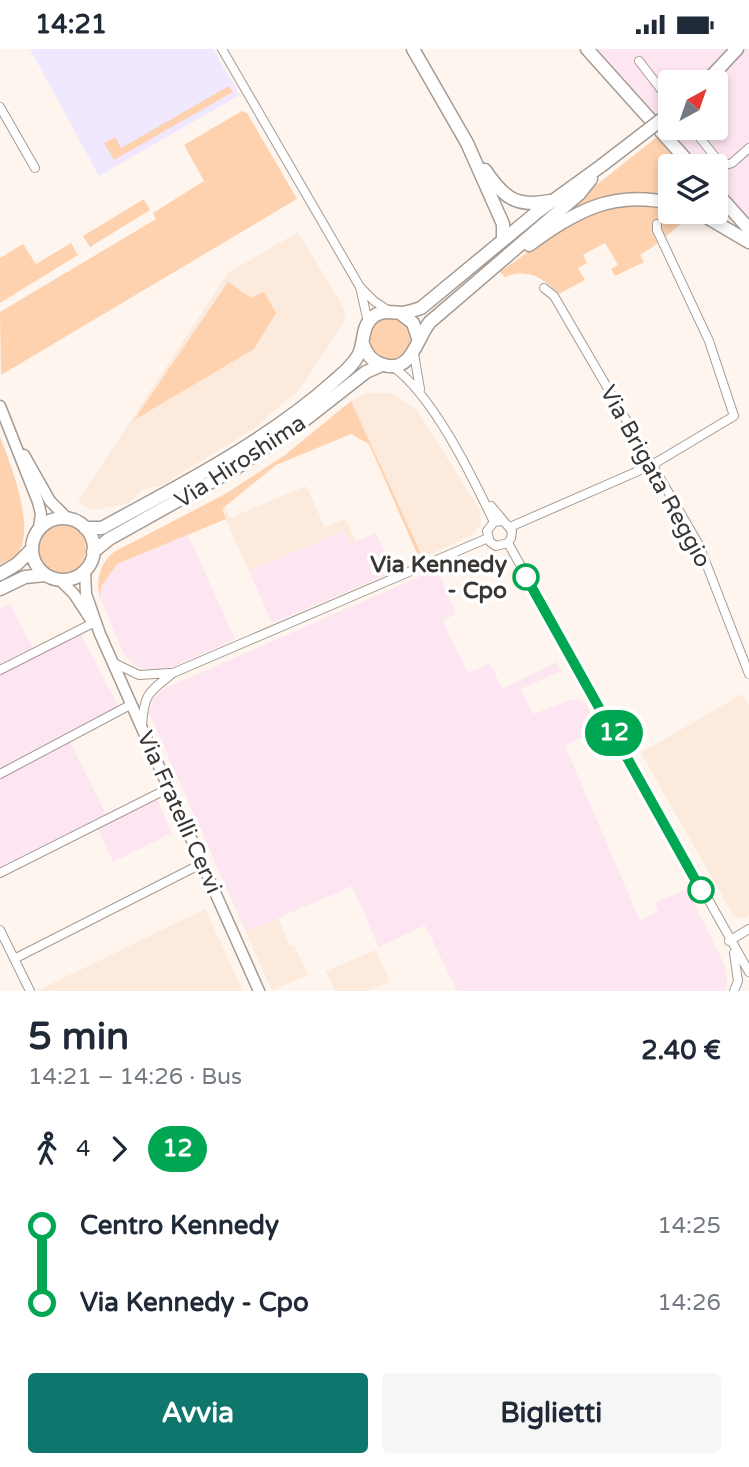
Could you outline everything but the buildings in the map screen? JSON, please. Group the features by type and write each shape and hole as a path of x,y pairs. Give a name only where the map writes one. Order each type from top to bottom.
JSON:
{"main road":[{"path":"413,49 467,143 489,176 508,197 528,203 555,200"},
{"path":"587,49 681,154"},
{"path":"717,70 737,49"},
{"path":"368,322 377,314 421,308 503,240 658,122"},
{"path":"467,143 503,224 503,240"},
{"path":"414,354 418,338 430,322 579,194 601,166"},
{"path":"482,277 582,210 625,199 658,202"},
{"path":"728,205 749,229"},
{"path":"718,224 749,242"},
{"path":"395,312 413,323 418,338"},
{"name":"Via Hiroshima","path":"85,528 102,528 214,467 265,433 349,368 363,344 363,332 368,322"},
{"path":"363,344 370,357 387,366"},
{"name":"Via Hiroshima","path":"93,552 116,535 244,463 366,372 408,360 414,354"},
{"path":"0,406 40,508 39,527 31,550 34,561 45,575"},
{"path":"14,437 50,501 67,518"},
{"path":"0,589 25,577 45,575 60,580 78,577 89,565 93,542 85,528 77,521 57,518 39,527"},
{"path":"0,574 17,564 31,550"},
{"name":"Via Fratelli Cervi","path":"85,571 86,594 100,634 260,991"},
{"name":"Via Fratelli Cervi","path":"60,580 74,594 100,634"}],"street":[{"path":"222,49 360,287 374,301 395,312"},
{"path":"639,61 658,86"},
{"path":"0,107 35,169"},
{"path":"702,140 716,158 726,165 749,148"},
{"path":"387,366 406,376 421,392 498,522 510,527 652,465 734,417 709,341 657,230 657,224"},
{"path":"360,287 368,322"},
{"name":"Via Brigata Reggio","path":"544,288 554,296 699,545 748,671"},
{"path":"414,354 415,372 421,392"},
{"path":"498,522 488,527 488,538 496,546 508,543"},
{"path":"508,543 512,534 510,527"},
{"path":"142,726 144,702 154,688 173,673 488,538"},
{"path":"508,543 749,972"},
{"path":"0,670 93,623"},
{"path":"114,663 139,675 173,673"},
{"path":"0,774 132,704"},
{"path":"0,873 169,787"},
{"path":"14,959 203,863"},
{"path":"729,940 749,929"},
{"path":"0,930 30,991"},
{"path":"729,940 736,960 738,981 734,991"},
{"path":"738,981 749,978"}],"shaded area":[{"path":"30,49 213,49 240,95 99,176"},
{"path":"598,49 749,49 749,219 728,195 728,154 691,154 679,140 728,140 728,70 658,70 658,116"},
{"path":"229,86 233,92 114,160 104,143 115,137 121,148"},
{"path":"242,111 247,113 297,199 1,375 0,312 156,219 153,213 204,181 184,145"},
{"path":"657,137 673,154 658,154 658,197 631,194 602,197 561,213"},
{"path":"144,199 150,210 90,247 83,236"},
{"path":"615,204 658,206 658,224 681,224 640,255 644,262 615,276 611,269 618,265 605,243 583,255 587,263 578,268 585,280 559,294 535,276 513,274 505,277 500,272 565,225"},
{"path":"298,232 345,310 344,322 300,389 253,429 162,485 142,490 129,503 91,509 78,501 228,273"},
{"path":"71,243 78,255 0,303 0,258 23,244 36,264"},
{"path":"228,282 251,298 264,292 276,313 254,349 134,420"},
{"path":"390,317 405,323 411,338 405,353 390,359 375,353 369,338 375,323"},
{"path":"366,393 391,393 417,410 479,509 481,524 473,534 423,558 351,401"},
{"path":"351,401 423,558 419,558 369,444 351,434 276,465 222,509 226,519 117,564 101,587 100,598 100,573 105,561 114,552 227,493 285,455"},
{"path":"0,437 20,495 24,528 23,542 18,553 0,564"},
{"path":"306,486 325,527 346,519 356,542 350,544 344,531 249,571 221,509 225,507 230,518"},
{"path":"62,525 79,532 86,549 79,566 62,573 45,566 38,549 45,532"},
{"path":"344,531 350,544 376,533 393,572 272,623 249,571"},
{"path":"188,535 235,639 172,667 154,670 136,666 124,654 100,598 101,588 117,564"},
{"path":"437,569 456,614 442,621 468,673 490,663 502,689 557,662 561,671 521,689 533,714 571,700 586,704 598,727 565,746 640,921 658,911 655,903 687,889 724,964 726,991 457,991 425,925 379,947 352,886 246,932 149,713 153,698 166,688"},
{"path":"10,604 35,652 79,630 120,710 68,738 108,818 155,795 172,833 113,862 96,825 0,873 0,609"},
{"path":"742,694 749,706 749,915 743,918 734,916 641,753"},
{"path":"205,909 243,991 36,991 41,989"},
{"path":"278,918 290,946 294,945 308,975 272,991 246,932"},
{"path":"376,950 390,982 367,991 335,991 326,971"}],"bus line":[{"name":"12","path":"526,577 701,890"}],"place":[{"name":"Via Kennedy - Cpo","path":"526,577"}]}
